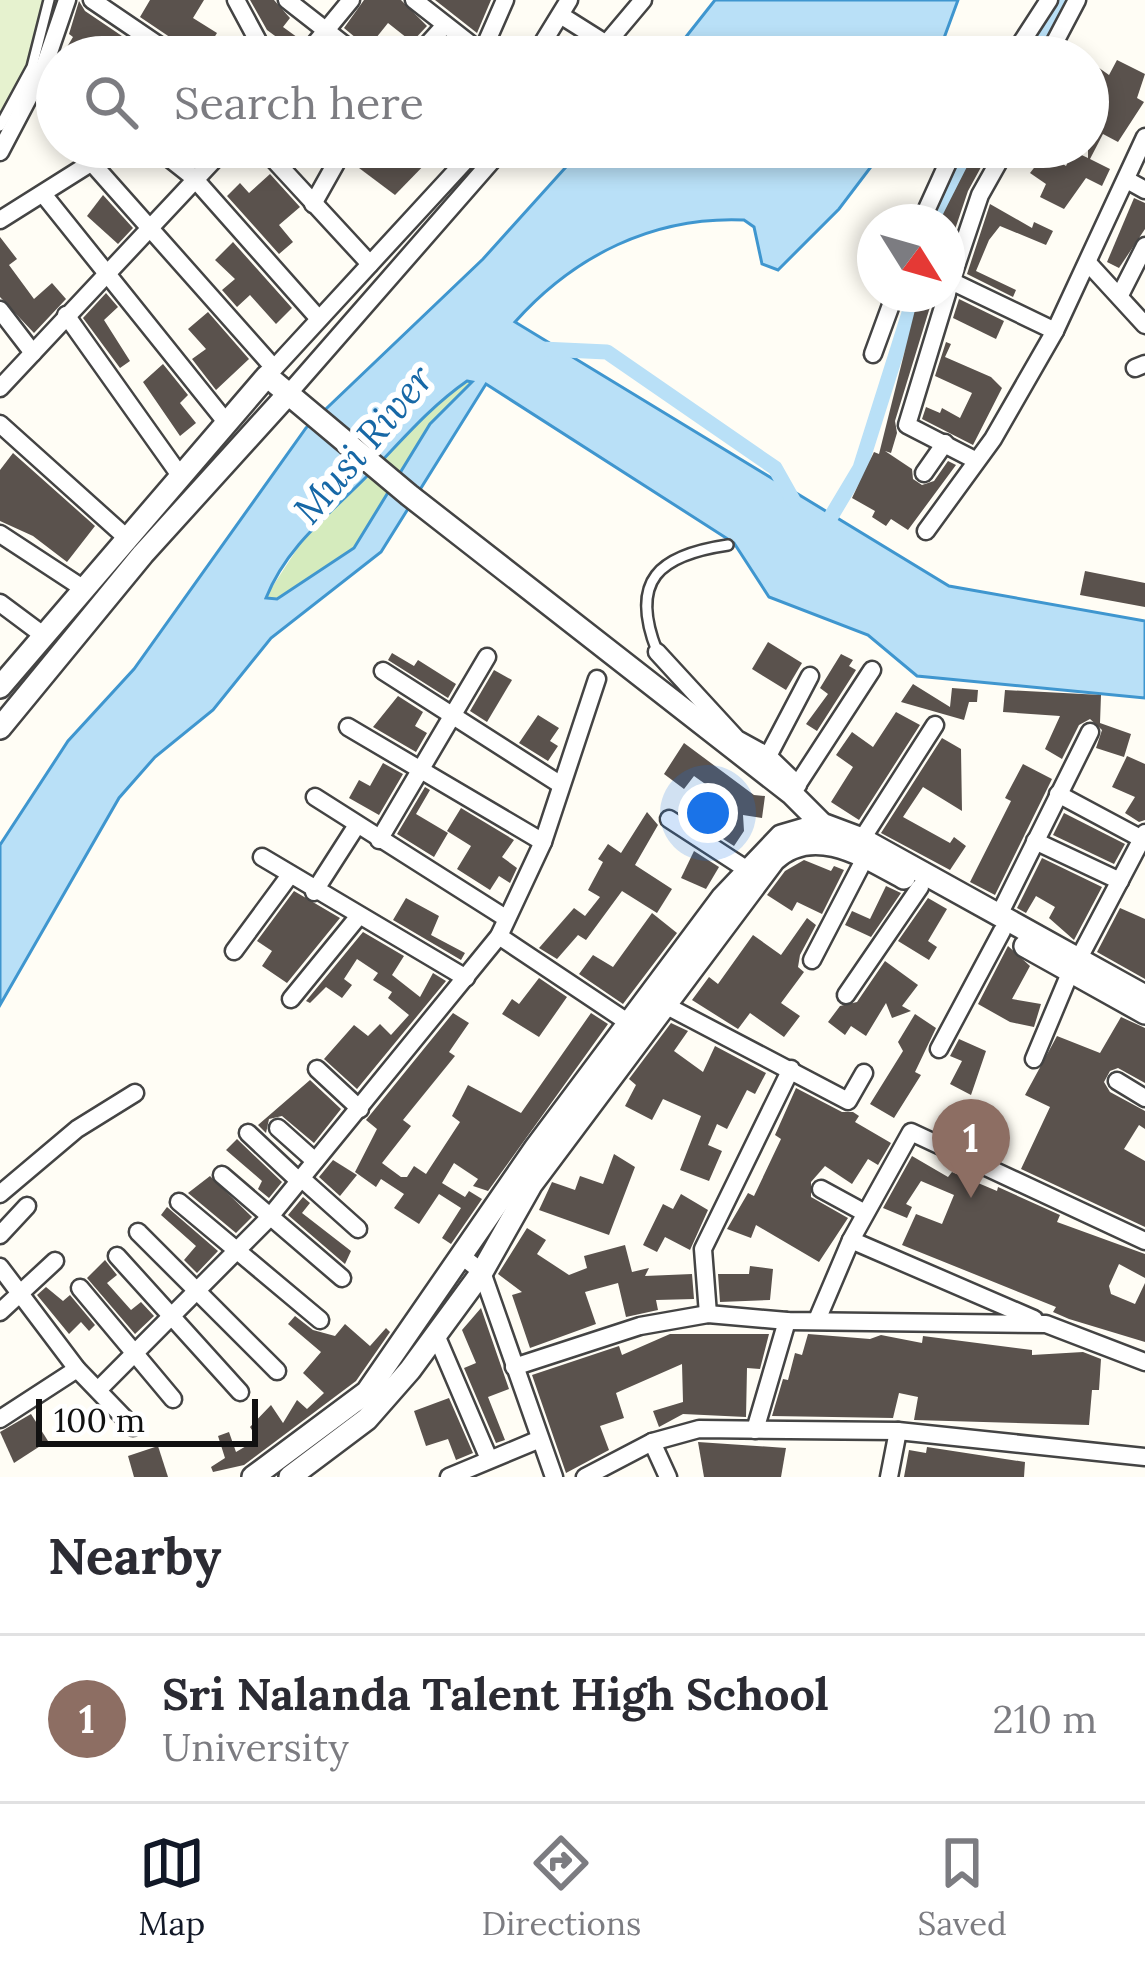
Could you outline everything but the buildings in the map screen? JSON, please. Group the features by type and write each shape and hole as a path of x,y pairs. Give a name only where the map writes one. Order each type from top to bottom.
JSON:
{"street":[{"path":"59,36 67,0"},
{"path":"92,0 145,36"},
{"path":"236,0 255,36"},
{"path":"287,0 331,36"},
{"path":"322,36 351,0"},
{"path":"414,0 458,36"},
{"path":"491,36 505,0"},
{"path":"614,36 644,0"},
{"path":"1026,36 1049,0"},
{"path":"1058,36 1077,0"},
{"path":"547,36 566,4 591,36"},
{"path":"435,36 445,25"},
{"path":"0,152 36,97"},
{"path":"926,532 993,439 1054,331 1144,145"},
{"path":"0,220 84,168"},
{"path":"96,168 297,401 550,605 795,789"},
{"path":"181,168 319,319"},
{"path":"0,388 203,168"},
{"path":"281,168 370,264"},
{"path":"313,204 333,168"},
{"path":"0,687 179,474 459,168"},
{"path":"0,728 143,554 297,401 483,168"},
{"path":"929,204 945,168"},
{"path":"965,240 995,168"},
{"path":"1127,180 1145,190"},
{"path":"44,194 226,422"},
{"path":"1120,295 1145,246"},
{"path":"1089,264 1145,326"},
{"path":"965,297 1054,331"},
{"path":"0,310 33,353"},
{"path":"873,354 888,312"},
{"path":"941,312 907,420 909,428 975,460"},
{"path":"66,315 179,474"},
{"path":"0,424 128,539"},
{"path":"924,473 945,443"},
{"path":"0,534 84,589"},
{"path":"0,603 43,635"},
{"path":"657,652 737,739 768,756 823,834"},
{"path":"380,840 488,657"},
{"path":"795,789 872,670"},
{"path":"382,671 558,783"},
{"path":"768,756 810,676"},
{"path":"98,1390 268,1219 500,936 504,917 543,842 558,783 597,679"},
{"path":"812,960 864,849 935,725"},
{"path":"348,727 543,842"},
{"path":"939,1049 1090,732"},
{"path":"1034,1059 1074,967 1141,846 1058,794"},
{"path":"315,797 504,917"},
{"path":"668,818 746,869"},
{"path":"314,892 357,825"},
{"path":"290,1477 367,1419 436,1335 536,1147 636,1029 746,869 788,831 823,834 864,849 1001,922 1145,1013"},
{"path":"636,1029 664,1005 774,860 794,844 823,834"},
{"path":"1035,841 1120,881"},
{"path":"864,849 920,887 1001,922"},
{"path":"262,857 466,978"},
{"path":"234,951 290,875"},
{"path":"846,995 920,887"},
{"path":"291,999 358,917"},
{"path":"500,936 636,1029"},
{"path":"1074,967 1145,996"},
{"path":"664,1005 848,1101 864,1073"},
{"path":"317,1069 360,1109"},
{"path":"708,1314 704,1249 791,1069"},
{"path":"1117,1081 1145,1098"},
{"path":"0,1194 77,1129 135,1093"},
{"path":"278,1127 315,1162"},
{"path":"817,1320 851,1240 911,1132 1145,1240"},
{"path":"248,1133 358,1229"},
{"path":"221,1175 342,1278"},
{"path":"821,1189 865,1213"},
{"path":"179,1202 320,1320"},
{"path":"0,1235 27,1206"},
{"path":"138,1232 196,1295 277,1370"},
{"path":"851,1240 1145,1362"},
{"path":"117,1256 240,1392"},
{"path":"0,1312 56,1262"},
{"path":"472,1264 554,1477"},
{"path":"253,1477 367,1392 472,1264"},
{"path":"0,1267 77,1369 133,1427"},
{"path":"80,1288 173,1399"},
{"path":"514,1367 640,1326 708,1314 787,1322 1046,1324"},
{"path":"755,1430 787,1322"},
{"path":"436,1335 489,1459"},
{"path":"0,1419 77,1369"},
{"path":"585,1477 652,1442 700,1429 898,1431 1145,1457"},
{"path":"889,1477 898,1431"},
{"path":"449,1477 540,1438"},
{"path":"652,1442 668,1477"}],"lane":[{"path":"40,36 49,0"},
{"path":"0,125 36,52"},
{"path":"657,652 644,619 645,590 660,569 688,551 728,544"}],"green space":[{"path":"0,0 64,0 48,36 36,36 36,64 0,147"},
{"path":"467,381 473,382 430,424 354,548 277,599 265,598 312,526 428,408"}],"water":[{"path":"715,0 958,0 945,36 687,36"},
{"name":"Musi River","path":"565,168 870,168 839,209 778,270 762,264 754,227 744,220 678,225 647,233 589,260 515,322 949,586 1145,621 1145,698 917,676 868,635 769,597 734,543 486,384 381,552 271,638 213,710 155,757 119,798 0,1005 0,845 68,741 134,669 306,428 483,259","holes":["467,381 472,382 430,424 354,548 277,599 266,598 286,561 313,529 429,412"]}],"waterway":[{"path":"1042,36 1060,0"},
{"path":"943,204 961,168"},
{"path":"823,530 860,468 909,312"},
{"path":"542,349 607,352 775,468 793,500"}],"place":[{"name":"Sri Nalanda Talent High School","path":"971,1198"}]}
